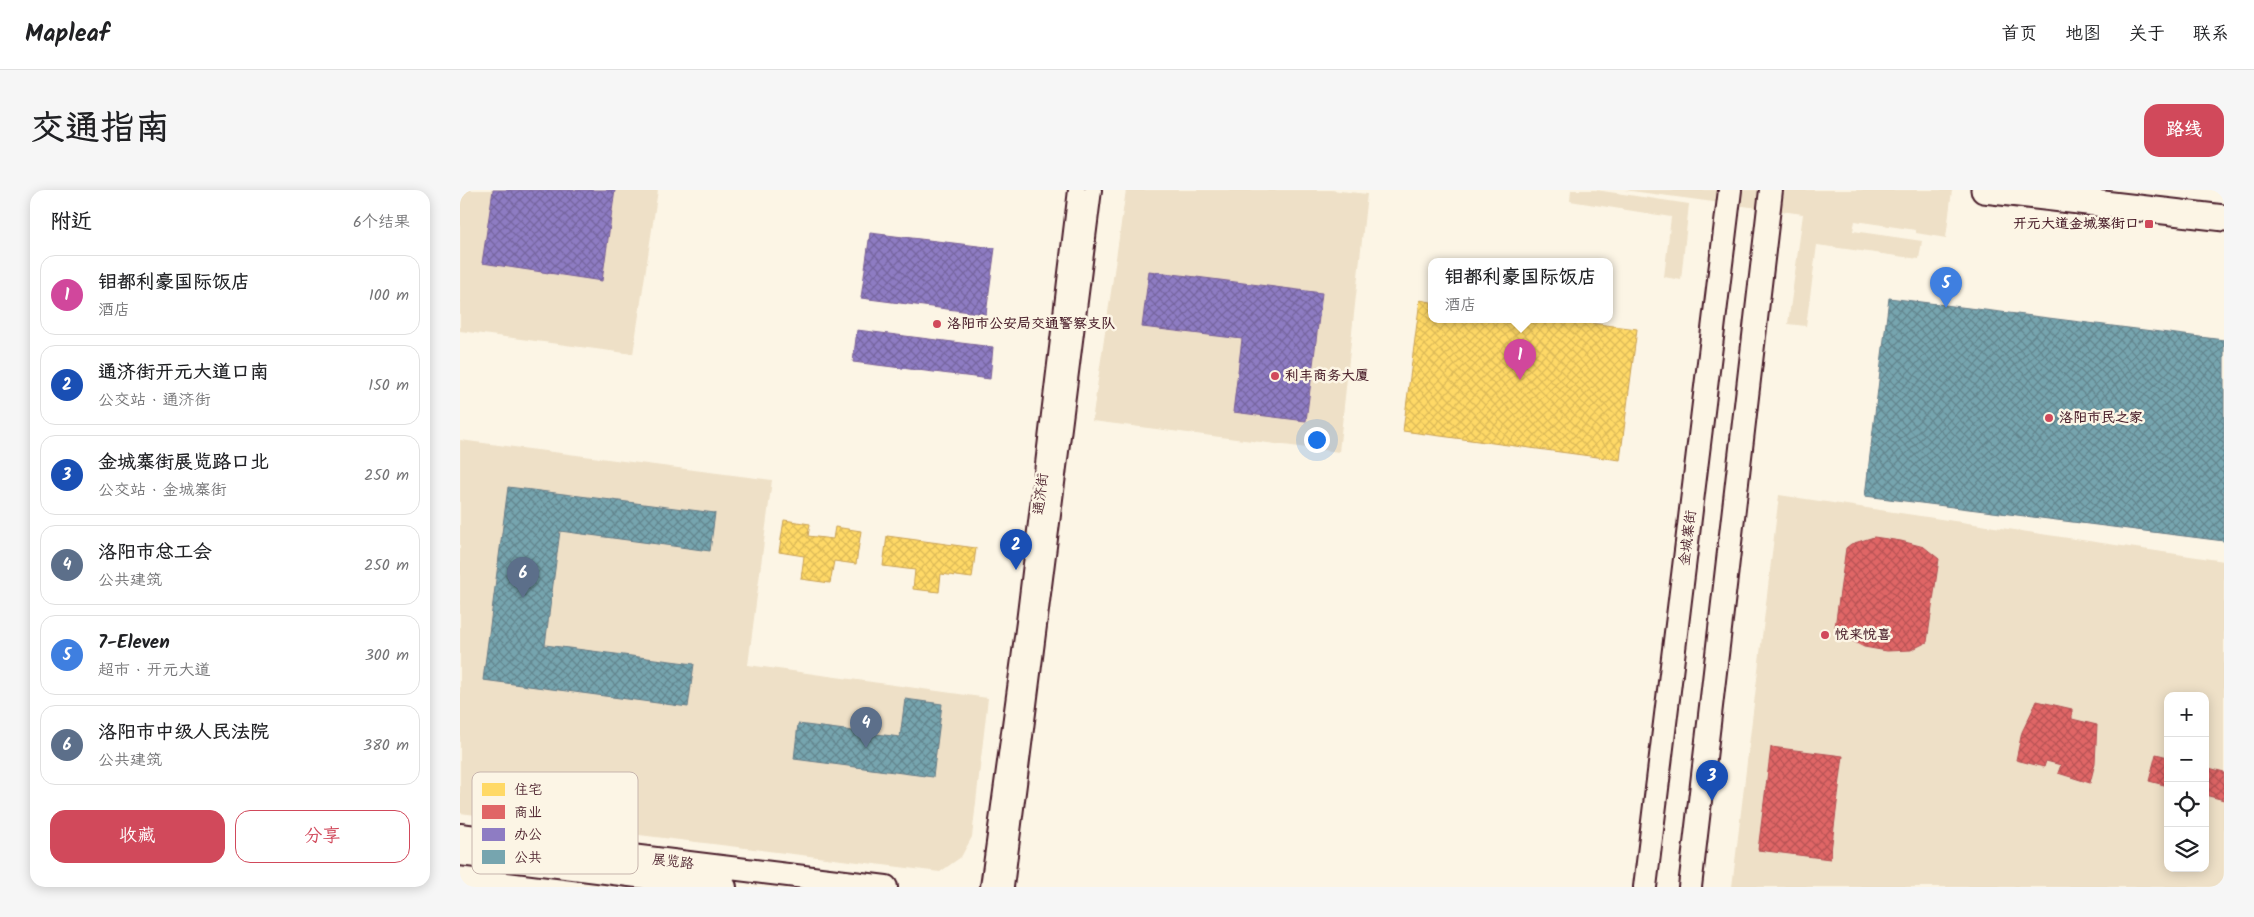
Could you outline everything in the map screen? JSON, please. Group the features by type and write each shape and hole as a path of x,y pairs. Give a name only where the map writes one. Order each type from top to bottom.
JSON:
{"main road":[{"name":"金城寨街","path":"1646,887 1730,190"},
{"path":"1690,887 1771,190"},
{"path":"1984,190 2224,218"},
{"name":"展览路","path":"638,857 886,887"},
{"name":"展览路","path":"621,874 725,887"}],"street":[{"name":"通济街","path":"989,887 1025,622 1077,190"},
{"name":"通济街","path":"1005,887 1093,190"}],"shaded area":[{"path":"460,190 658,190 633,354 460,331"},
{"path":"1126,190 1331,190 1367,194 1339,452 1092,421"},
{"path":"1571,190 1596,190 1689,204 1681,280 1664,277 1671,217 1570,201"},
{"path":"1624,190 1952,190 1946,238 1916,233 1916,230 1855,221 1853,231 1922,241 1919,259 1817,245 1806,326 1788,324 1803,214"},
{"path":"460,440 772,480 748,665 988,698 972,837 961,857 940,872 638,835 638,772 472,772 472,814 460,813"},
{"path":"1779,495 2224,561 2224,887 1732,887"}],"building: 住宅":[{"path":"1420,300 1428,301 1428,323 1590,323 1637,329 1620,460 1403,431"},
{"path":"784,520 810,524 808,536 833,539 835,527 861,531 856,564 834,561 830,583 801,579 804,556 779,552"},
{"path":"887,536 976,548 972,578 941,574 939,592 913,589 915,570 883,566"}],"building: 商业":[{"path":"1874,537 1924,547 1939,559 1927,642 1911,650 1887,651 1864,647 1845,637 1835,627 1846,548 1851,544"},
{"path":"2037,701 2072,709 2072,719 2097,725 2095,763 2090,783 2058,773 2061,765 2046,761 2044,767 2016,760 2022,732"},
{"path":"1771,747 1843,756 1830,859 1758,850"},
{"path":"2156,754 2164,756 2164,785 2149,781"},
{"path":"2209,768 2224,772 2224,800 2209,796"}],"building: 办公":[{"path":"493,190 615,190 602,281 482,263"},
{"path":"870,233 995,248 986,314 861,298"},
{"name":"利丰商务大厦","path":"1149,271 1322,293 1306,421 1233,412 1242,339 1142,327"},
{"path":"857,330 993,347 990,379 853,362"}],"building: 公共":[{"name":"洛阳市民之家","path":"1889,298 2224,340 2224,541 1865,496"},
{"path":"508,487 715,513 710,551 560,531 545,645 694,664 688,707 483,680"},
{"path":"905,699 942,704 933,777 794,759 798,724 900,737"}],"place":[{"name":"开元大道金城寨街口","path":"2149,224"},
{"name":"7-Eleven","path":"1946,308"},
{"name":"洛阳市公安局交通警察支队","path":"937,324"},
{"name":"利丰商务大厦","path":"1275,376"},
{"name":"钼都利豪国际饭店","path":"1520,380"},
{"name":"洛阳市民之家","path":"2049,418"},
{"name":"通济街开元大道口南","path":"1016,570"},
{"name":"洛阳市中级人民法院","path":"523,598"},
{"name":"悦来悦喜","path":"1825,635"},
{"name":"洛阳市总工会","path":"866,748"},
{"name":"金城寨街展览路口北","path":"1712,801"}]}
